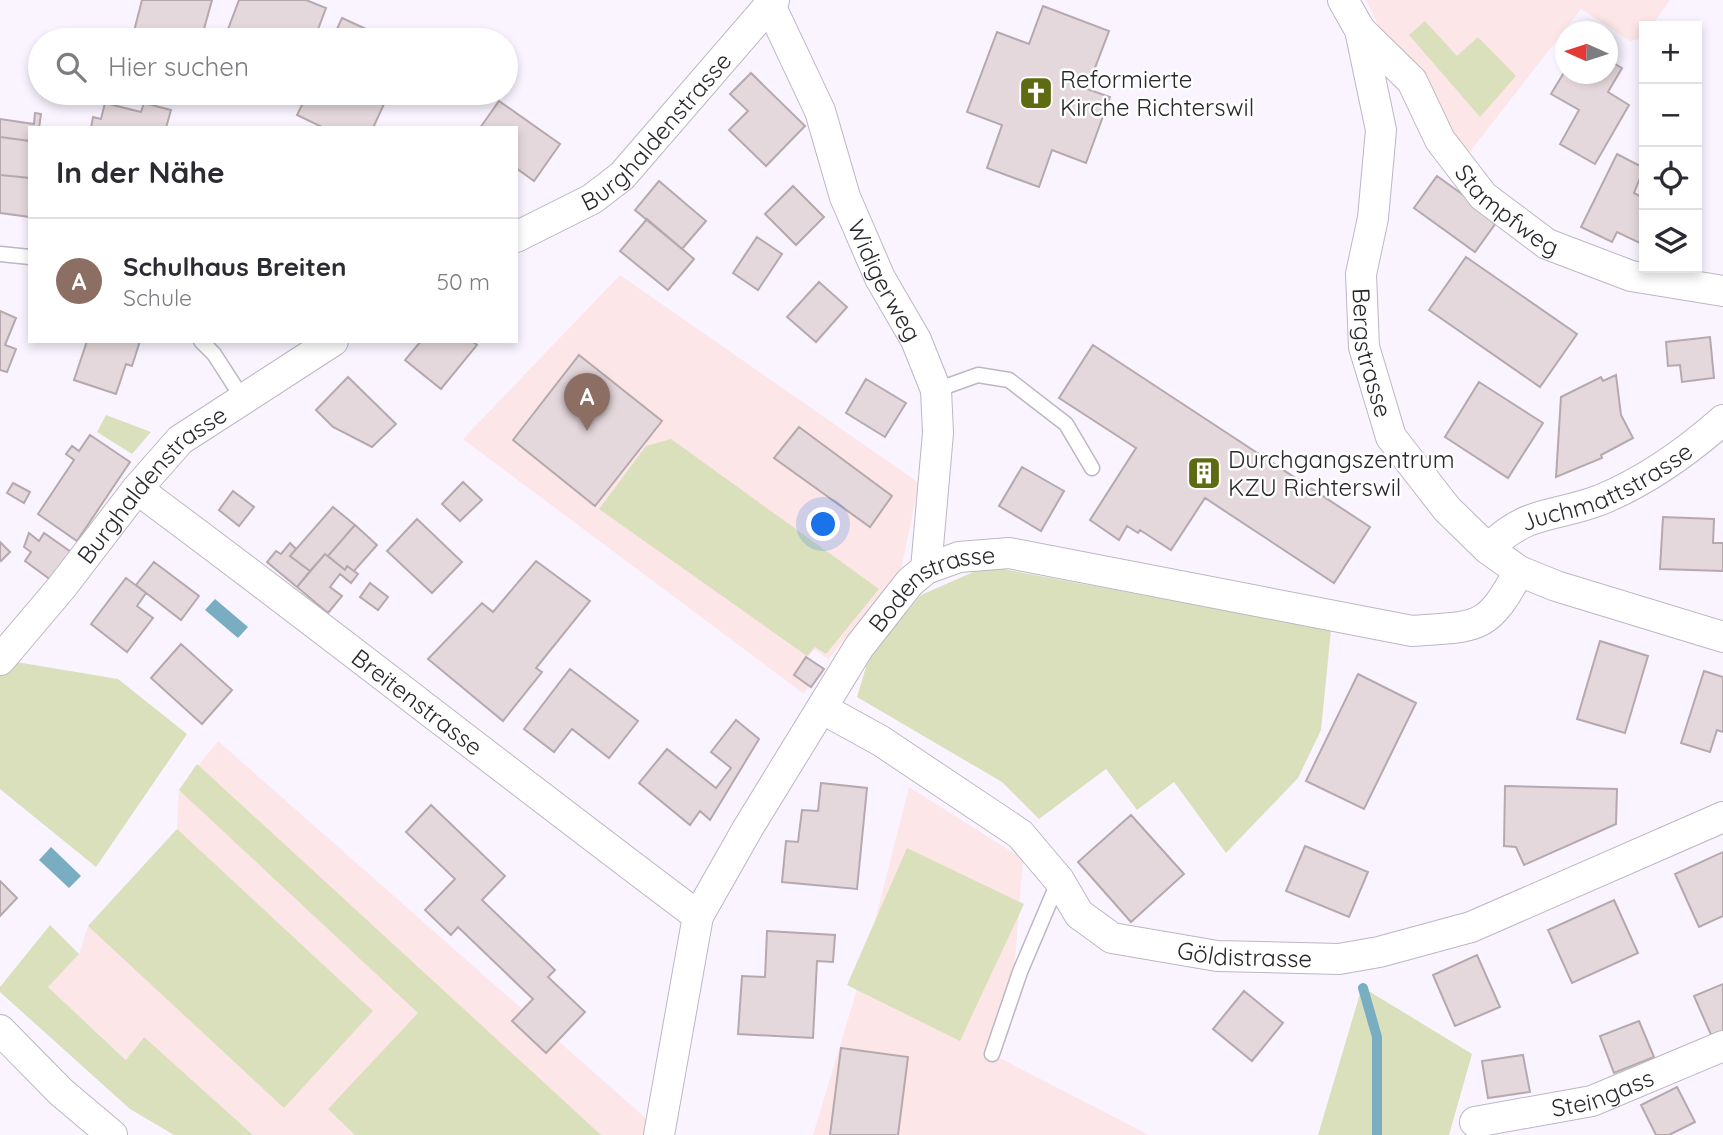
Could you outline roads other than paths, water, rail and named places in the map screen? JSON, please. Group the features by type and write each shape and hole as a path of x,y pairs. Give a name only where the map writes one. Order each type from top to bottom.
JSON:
{"street":[{"name":"Bergstrasse","path":"1343,0 1360,30 1381,130 1373,218 1360,274 1364,346 1391,437 1447,509 1488,549 1519,571 1556,586 1723,637"},
{"name":"Burghaldenstrasse","path":"518,236 592,199 622,176 772,2"},
{"name":"Widigerweg","path":"772,2 820,111 845,197 875,267 916,340 936,390 938,433 926,569"},
{"name":"Stampfweg","path":"1360,30 1412,81 1440,140 1483,196 1548,244 1631,276 1723,291"},
{"name":"Burghaldenstrasse","path":"0,660 61,588 137,489 180,440 330,343"},
{"name":"Juchmattstrasse","path":"1488,549 1507,530 1538,516 1600,500 1660,468 1723,420"},
{"name":"Breitenstrasse","path":"137,489 307,615 502,770 698,916"},
{"name":"Bodenstrasse","path":"659,1135 698,916 754,816 823,709 859,647 910,583 926,569 959,556 1009,553 1412,631 1480,623 1500,606 1519,571"},
{"name":"Göldistrasse","path":"823,709 881,741 1020,834 1059,880 1079,914 1112,939 1217,956 1339,959 1380,952 1471,927 1723,817"},
{"path":"0,1030 61,1092 112,1135"},
{"name":"Steingass","path":"1475,1122 1592,1101 1723,1046"}],"lane":[{"path":"0,254 28,257"},
{"path":"203,343 214,354 243,400"},
{"path":"936,390 978,375 1009,380 1066,424 1092,468"},
{"path":"992,1054 1020,972 1059,880"}],"water":[{"path":"215,599 248,627 238,638 205,610"},
{"path":"51,847 81,876 69,888 39,860"}],"waterway":[{"path":"1363,988 1377,1037 1377,1135"}],"place":[{"name":"Reformierte Kirche Richterswil","path":"1036,93"},
{"name":"Schulhaus Breiten","path":"587,431"},
{"name":"Durchgangszentrum KZU Richterswil","path":"1204,473"}]}
